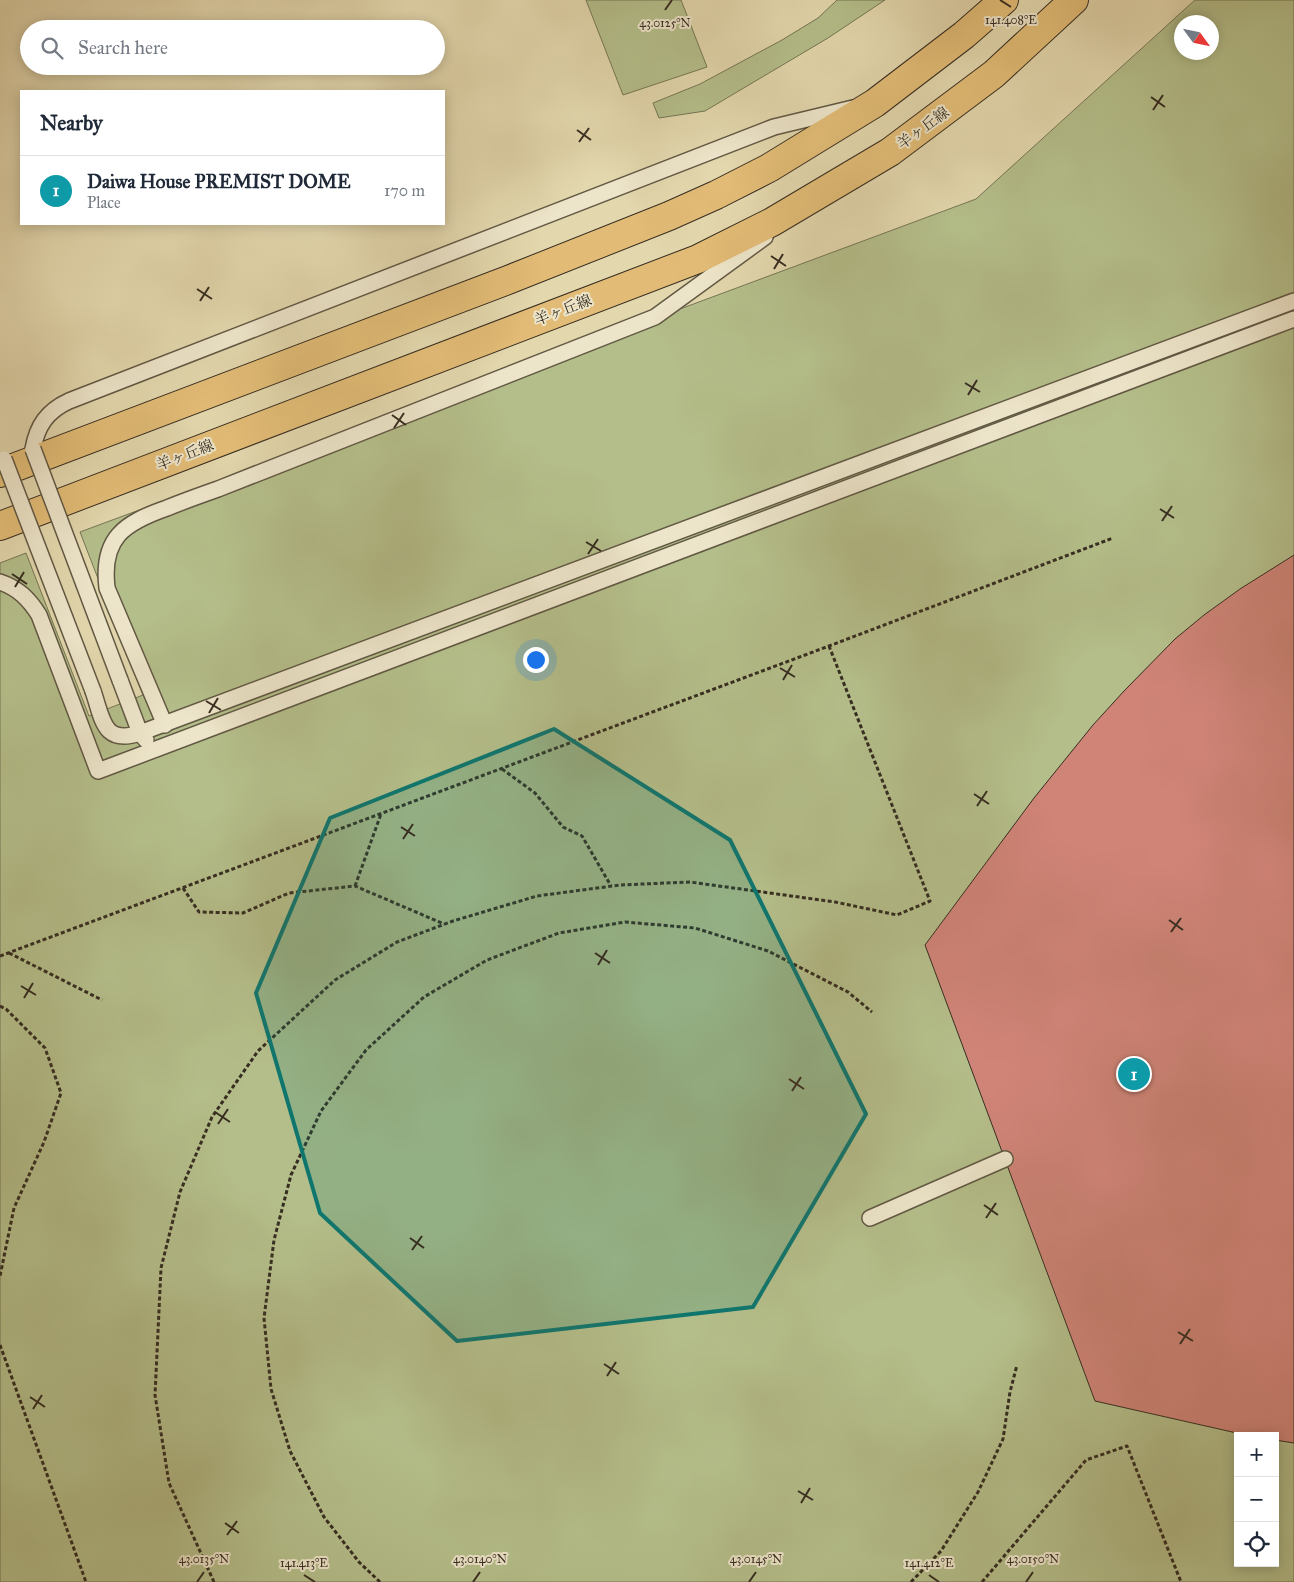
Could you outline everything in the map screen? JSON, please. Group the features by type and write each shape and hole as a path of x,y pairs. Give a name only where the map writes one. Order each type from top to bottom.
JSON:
{"main road":[{"path":"1,462 508,280 669,216 769,168 875,103 964,35 1004,0"},
{"name":"羊ヶ丘線","path":"0,526 698,259 772,222 890,152 987,80 1074,0"}],"lane":[{"path":"181,740 166,744 155,743 148,741 140,733 33,449 36,435 42,422 58,406 774,127 875,103"},
{"path":"164,725 107,588 107,560 116,537 124,528 145,515 227,486 655,318 849,176"},
{"path":"1,462 94,691 105,725 115,736 123,738 164,725 1294,301"},
{"path":"0,582 22,593 32,603 39,615 98,771 1294,319"},
{"path":"870,1218 1004,1159"}],"path":[{"path":"0,956 1113,538"},
{"path":"214,1582 169,1483 155,1395 161,1268 180,1192 212,1117 258,1050 336,980 397,942 444,924 537,896 611,886 690,882 836,902 897,915 930,901 829,646"},
{"path":"501,769 535,793 563,827 582,836 611,886"},
{"path":"355,886 381,814"},
{"path":"183,888 199,912 243,913 290,893 355,886 444,924"},
{"path":"380,1582 359,1562 324,1517 290,1451 271,1389 264,1318 274,1240 291,1176 320,1111 366,1050 424,997 487,960 559,933 625,922 695,928 768,951 848,992 872,1012"},
{"path":"9,953 102,1000"},
{"path":"0,1006 46,1048 61,1093 44,1142 14,1208 0,1276"},
{"path":"0,1345 86,1582"},
{"path":"911,1582 941,1551 978,1492 1002,1439 1010,1392 1017,1366"},
{"path":"982,1582 1086,1460 1127,1446 1181,1582"}],"highlighted area":[{"path":"554,729 730,840 866,1114 753,1307 457,1341 320,1213 256,993 330,818"}],"green space":[{"path":"586,0 681,0 707,67 623,95"},
{"path":"837,0 885,0 828,38 705,111 659,118 653,103 700,84 782,40 818,18"},
{"path":"1195,0 1294,0 1294,1582 0,1582 0,563 26,553 89,716 143,695 80,532 976,199 1174,19 1174,60 1219,60 1219,15 1178,15"}],"building":[{"path":"1294,555 1294,1443 1279,1441 1279,1432 1234,1432 1095,1401 925,945 1034,798 1093,725 1175,639 1240,589"}],"place":[{"name":"Daiwa House PREMIST DOME","path":"1134,1074"}]}
